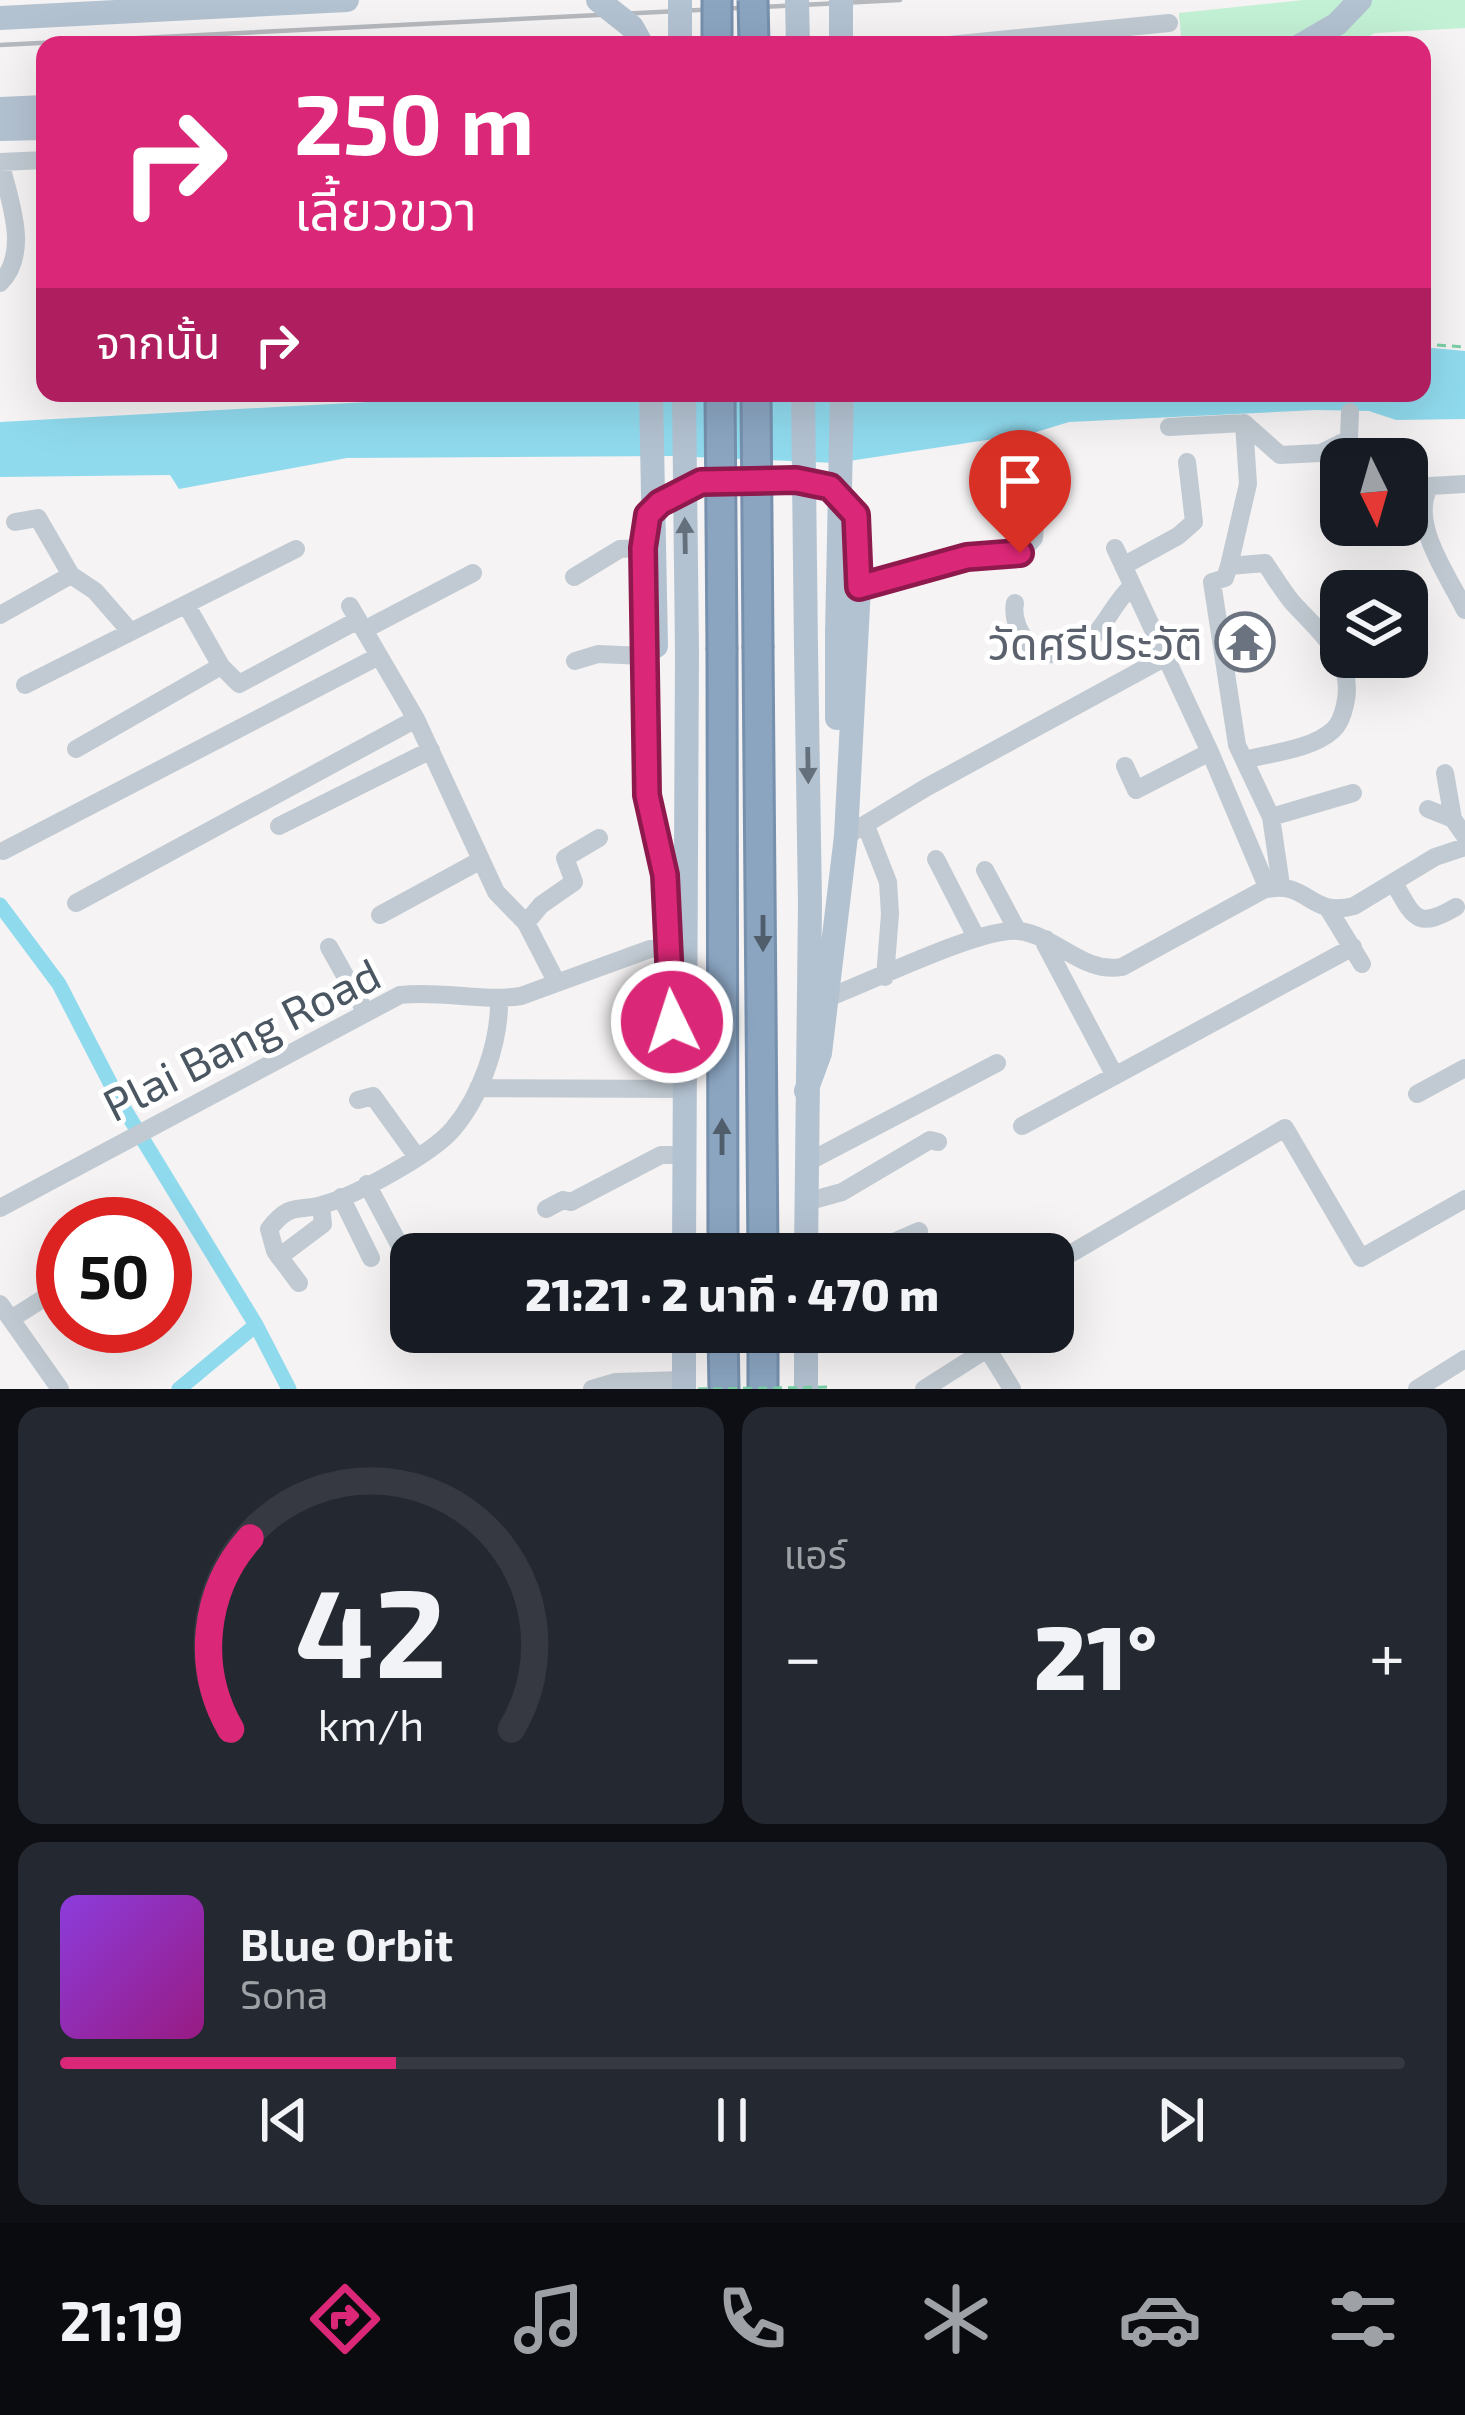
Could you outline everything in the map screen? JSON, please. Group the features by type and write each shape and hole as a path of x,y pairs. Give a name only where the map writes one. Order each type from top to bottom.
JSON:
{"highway":[{"path":"717,0 717,36"},
{"path":"753,0 754,36"},
{"path":"720,402 723,1233"},
{"path":"756,402 763,1233"},
{"path":"723,1353 724,1389"},
{"path":"764,1353 764,1389"}],"main road":[{"path":"0,18 347,0"},
{"path":"598,0 637,36"},
{"path":"680,0 680,36"},
{"path":"797,0 798,36"},
{"path":"841,0 841,36"},
{"path":"1316,36 1337,24 1360,0"},
{"path":"0,109 36,107"},
{"path":"0,129 36,128"},
{"path":"650,651 651,402"},
{"path":"684,402 687,653 676,874 667,920 672,1022 684,1087"},
{"path":"803,402 810,902 806,1233"},
{"path":"832,935 826,880 833,799 842,402"},
{"path":"684,1233 676,874 643,548 648,515 660,503 701,482 813,483 830,487 856,515 856,831 832,935 820,1053 806,1091"},
{"path":"686,1353 688,1386"},
{"path":"806,1353 806,1389"}],"street":[{"path":"1039,36 1169,23"},
{"path":"0,283 15,256 16,231 0,162 36,160"},
{"path":"1169,427 1244,423 1280,454 1321,453 1349,439 1349,412"},
{"path":"1244,423 1247,484 1225,578 1212,583 1237,745 1271,817 1275,887"},
{"path":"1187,462 1194,522 1178,536 1119,557 1275,887"},
{"path":"1465,484 1430,486 1424,505 1426,530 1465,610"},
{"path":"15,522 38,518 71,574 94,591 129,630"},
{"path":"859,587 967,557 1020,553 1034,538 1035,521"},
{"path":"574,577 620,549 643,548"},
{"path":"26,686 296,549"},
{"path":"1229,566 1265,563 1345,667 1347,694 1342,716 1331,733 1244,760"},
{"path":"187,606 221,666 235,682 244,684 357,619 473,573"},
{"path":"0,615 71,574"},
{"path":"1015,603 1016,622 1034,650 1065,654 1090,641 1131,587"},
{"path":"357,619 416,719 496,892 526,923 557,983"},
{"path":"574,661 598,654 650,651"},
{"path":"3,851 379,656"},
{"path":"885,977 888,881 856,831 1164,658"},
{"path":"76,749 221,666"},
{"path":"76,903 416,719"},
{"path":"279,826 431,750"},
{"path":"1125,766 1136,790 1210,752"},
{"path":"1445,773 1459,827"},
{"path":"1271,817 1353,793"},
{"path":"1428,809 1459,827"},
{"path":"526,923 541,905 574,881 566,857 598,838"},
{"path":"1329,910 1354,906 1436,857 1465,847"},
{"path":"380,914 482,860"},
{"path":"936,860 976,938"},
{"path":"985,870 1016,930"},
{"path":"1394,883 1411,913 1420,919 1428,921 1456,907"},
{"path":"827,998 976,938 1016,930 1046,939 1090,965 1106,970 1121,967 1275,887 1294,887 1329,910 1357,956 1022,1126"},
{"path":"1046,939 1115,1076"},
{"path":"329,947 366,1013"},
{"name":"Plai Bang Road","path":"0,1208 400,995 430,992 500,999 650,949 667,948"},
{"path":"299,1283 270,1238 273,1224 299,1205 321,1206 367,1184 417,1157 452,1130 478,1088 492,1050 500,999"},
{"path":"806,1163 997,1064"},
{"path":"1417,1094 1465,1068"},
{"path":"478,1088 684,1087"},
{"path":"358,1100 373,1096 417,1157"},
{"path":"1074,1252 1285,1127 1361,1258 1465,1198"},
{"path":"806,1202 842,1192 930,1140 938,1142"},
{"path":"546,1209 562,1200 572,1202 662,1155 685,1155"},
{"path":"367,1184 393,1233"},
{"path":"341,1197 371,1258"},
{"path":"279,1257 323,1223 321,1206"},
{"path":"914,1233 919,1231"},
{"path":"36,1298 5,1311 60,1389"},
{"path":"924,1389 967,1353"},
{"path":"990,1353 1012,1389"},
{"path":"1417,1389 1465,1359"},
{"path":"592,1389 616,1382 688,1386"}],"path":[{"path":"1431,345 1465,347"},
{"path":"688,1386 832,1388"}],"green space":[{"path":"1304,0 1465,0 1465,28 1370,36 1181,36 1179,13"}],"water":[{"path":"1431,348 1465,351 1465,419 1396,420 1369,411 1316,410 1069,422 1033,433 836,463 671,456 347,458 179,489 170,475 0,477 0,422 367,402 1431,402"}],"waterway":[{"path":"0,905 59,984 120,1102 256,1325 289,1389"},
{"path":"179,1389 256,1325"}],"railway":[{"path":"180,36 900,0"},
{"path":"0,45 36,43"}],"place":[{"name":"วัดศรีประวัติ","path":"1245,642"}],"route":[{"path":"672,1022 665,875 647,795 643,548 648,515 660,503 701,482 796,480 830,487 856,515 859,587 967,557 1020,553"}]}
